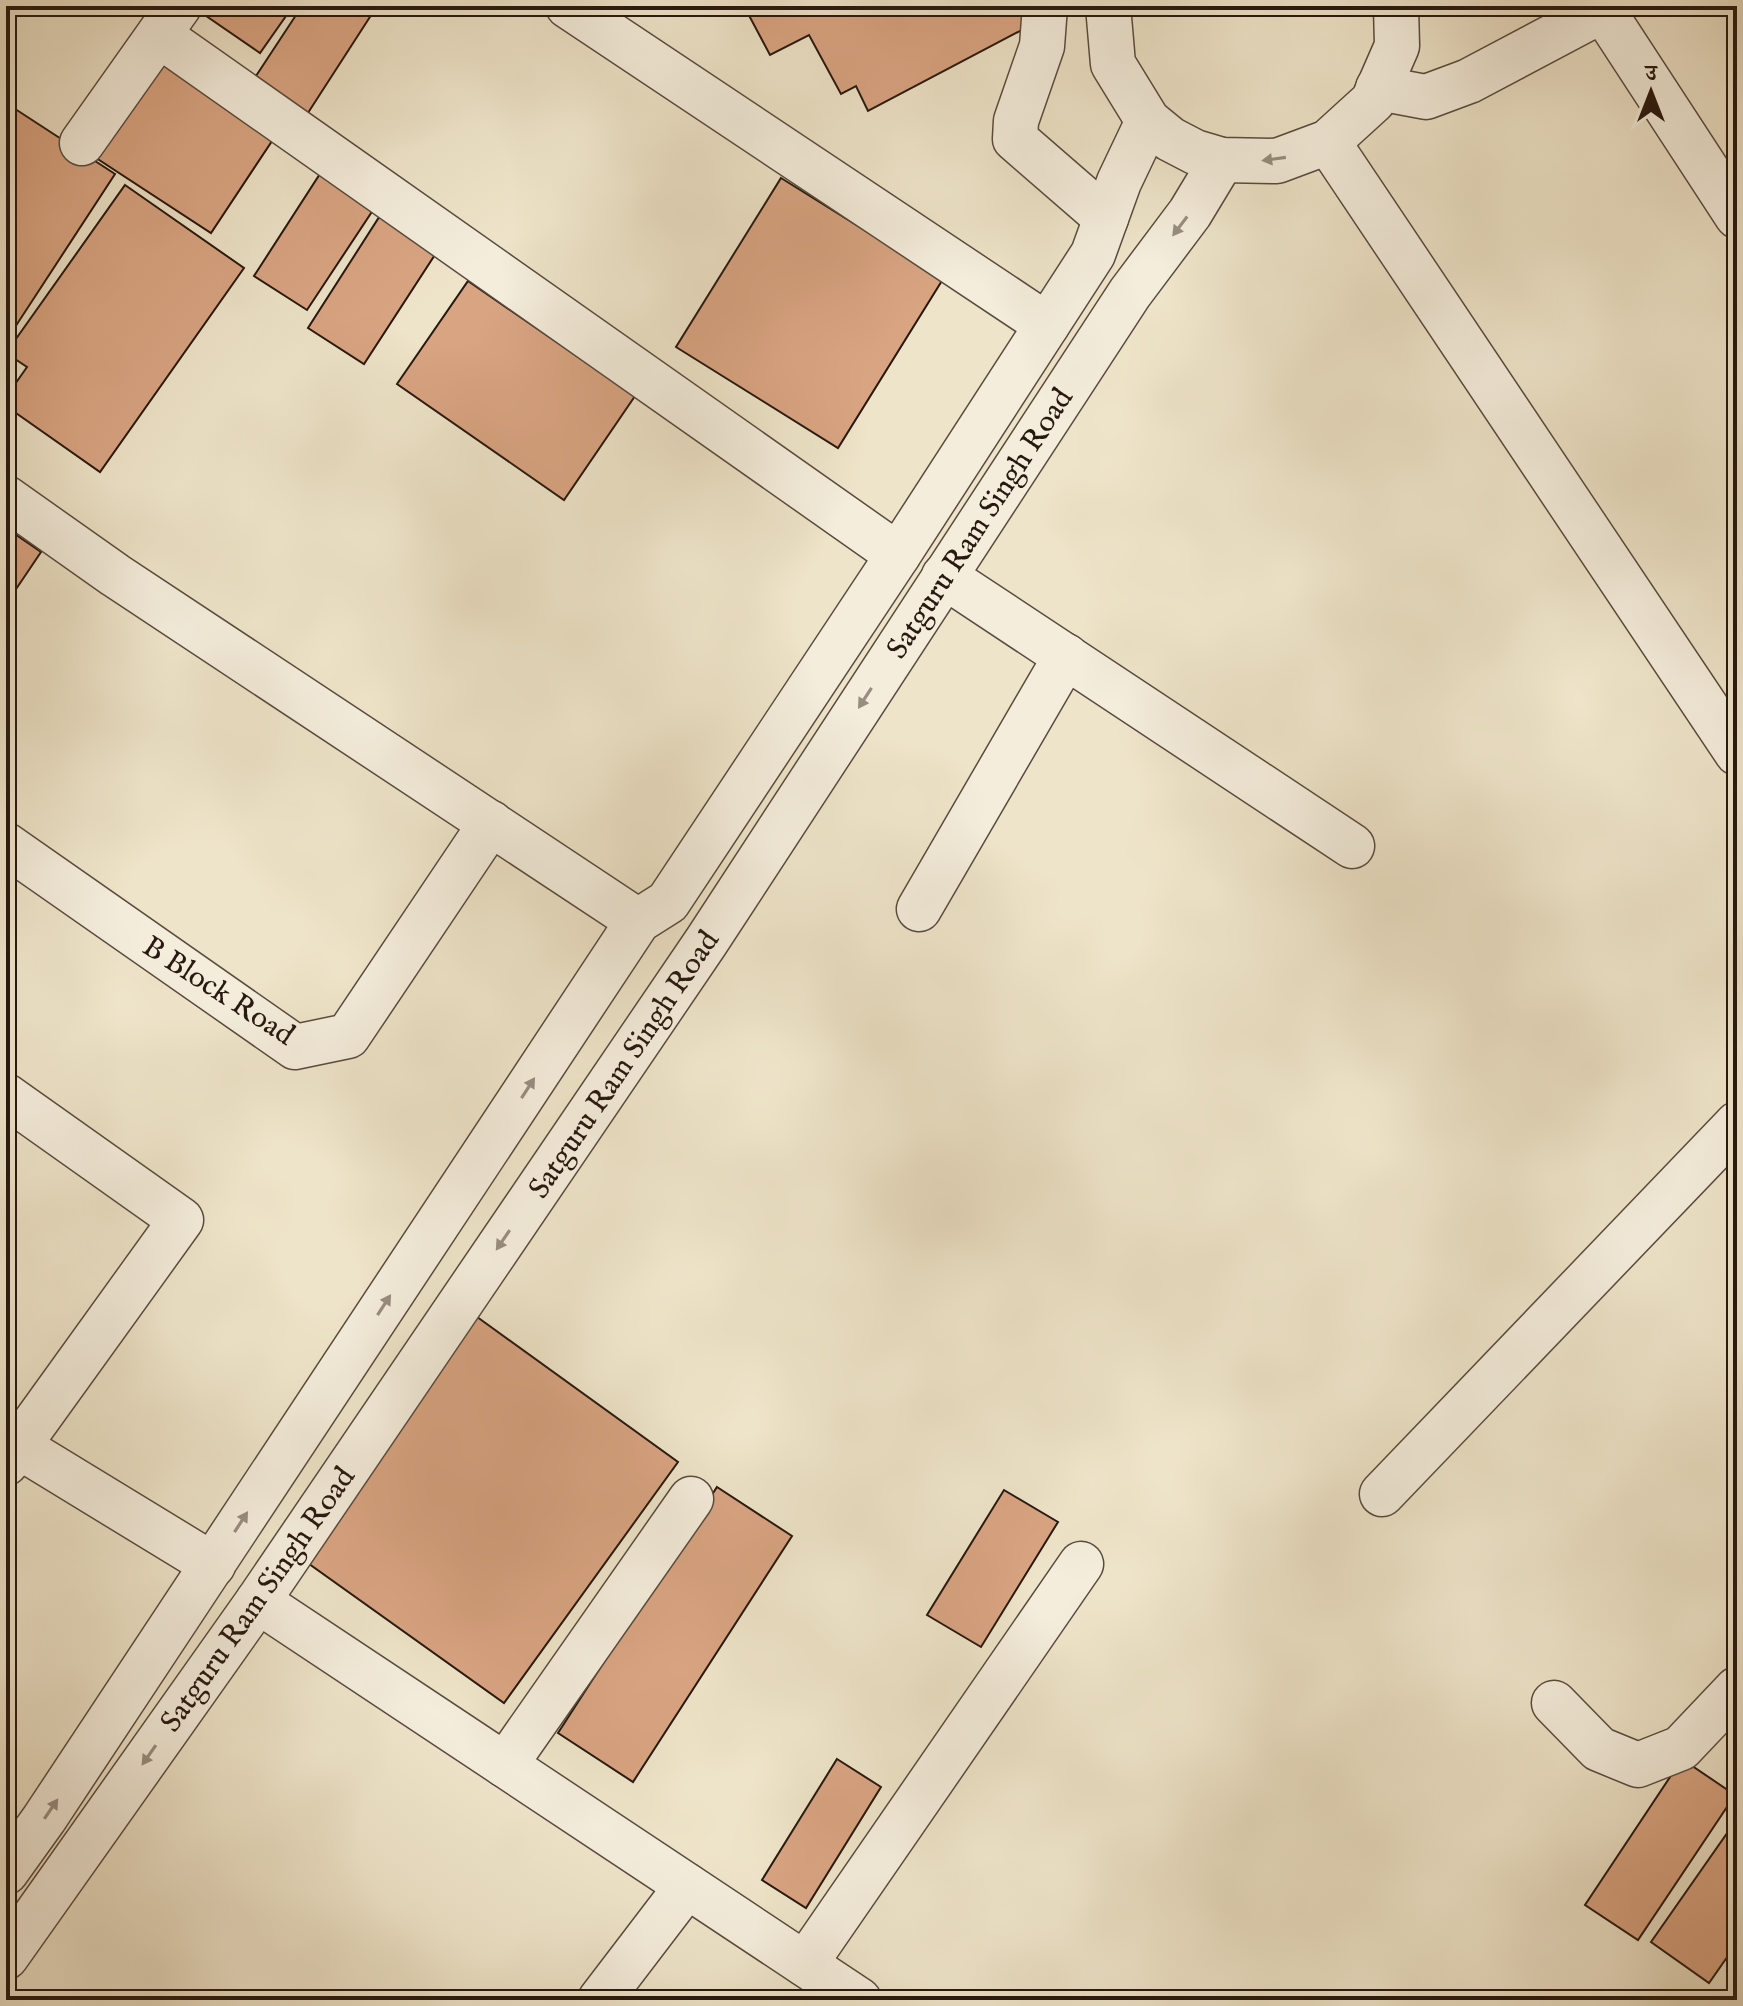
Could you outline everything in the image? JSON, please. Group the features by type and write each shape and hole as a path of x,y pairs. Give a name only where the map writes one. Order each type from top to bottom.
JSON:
{"street":[{"path":"568,6 1047,325"},
{"path":"1045,6 1042,46 1016,121 1015,139 1106,218"},
{"path":"1108,6 1113,64 1148,121 1170,139 1195,152 1222,160 1277,161 1328,142 1373,101 1397,46 1396,6"},
{"path":"1378,88 1426,97 1469,81 1601,8 1737,216"},
{"path":"82,143 169,21 898,555"},
{"name":"Satguru Ram Singh Road","path":"6,1872 53,1806 638,921 668,902 898,555 1093,254 1119,182 1148,121"},
{"path":"1328,142 1737,753"},
{"name":"Satguru Ram Singh Road","path":"6,1957 258,1601 706,942 1130,293 1190,213 1222,160"},
{"path":"6,498 115,575 638,921"},
{"path":"944,576 1352,846"},
{"path":"919,909 1066,656"},
{"name":"B Block Road","path":"6,845 295,1047 348,1036 491,823"},
{"path":"6,1096 181,1220 12,1454 213,1565"},
{"path":"1382,1494 1737,1124"},
{"path":"505,1765 691,1499"},
{"path":"805,1964 1081,1564"},
{"path":"258,1601 859,2000"},
{"path":"1554,1703 1599,1749 1638,1765 1681,1748 1737,1689"},
{"path":"600,2000 687,1886"}],"building":[{"path":"198,6 293,6 260,53 196,9"},
{"path":"302,6 377,6 306,116 252,82"},
{"path":"744,6 1025,6 1035,23 868,111 856,86 841,94 809,35 770,55"},
{"path":"155,51 278,132 211,233 87,152"},
{"path":"6,103 115,174 6,341"},
{"path":"327,163 381,198 307,310 254,276"},
{"path":"781,178 943,279 838,448 676,347"},
{"path":"125,185 244,268 100,472 6,406 6,397 27,367 6,353"},
{"path":"383,211 440,247 364,364 308,328"},
{"path":"468,281 635,396 564,500 397,384"},
{"path":"6,528 41,552 6,604"},
{"path":"473,1314 678,1462 504,1703 298,1556"},
{"path":"717,1487 792,1536 633,1782 558,1733"},
{"path":"1004,1490 1058,1522 981,1647 927,1615"},
{"path":"837,1759 881,1787 806,1908 762,1880"},
{"path":"1682,1759 1735,1795 1638,1940 1585,1905"},
{"path":"1737,1819 1737,1943 1709,1983 1651,1942"},
{"path":"1737,1975 1737,2000 1723,2000 1722,1999"}]}
